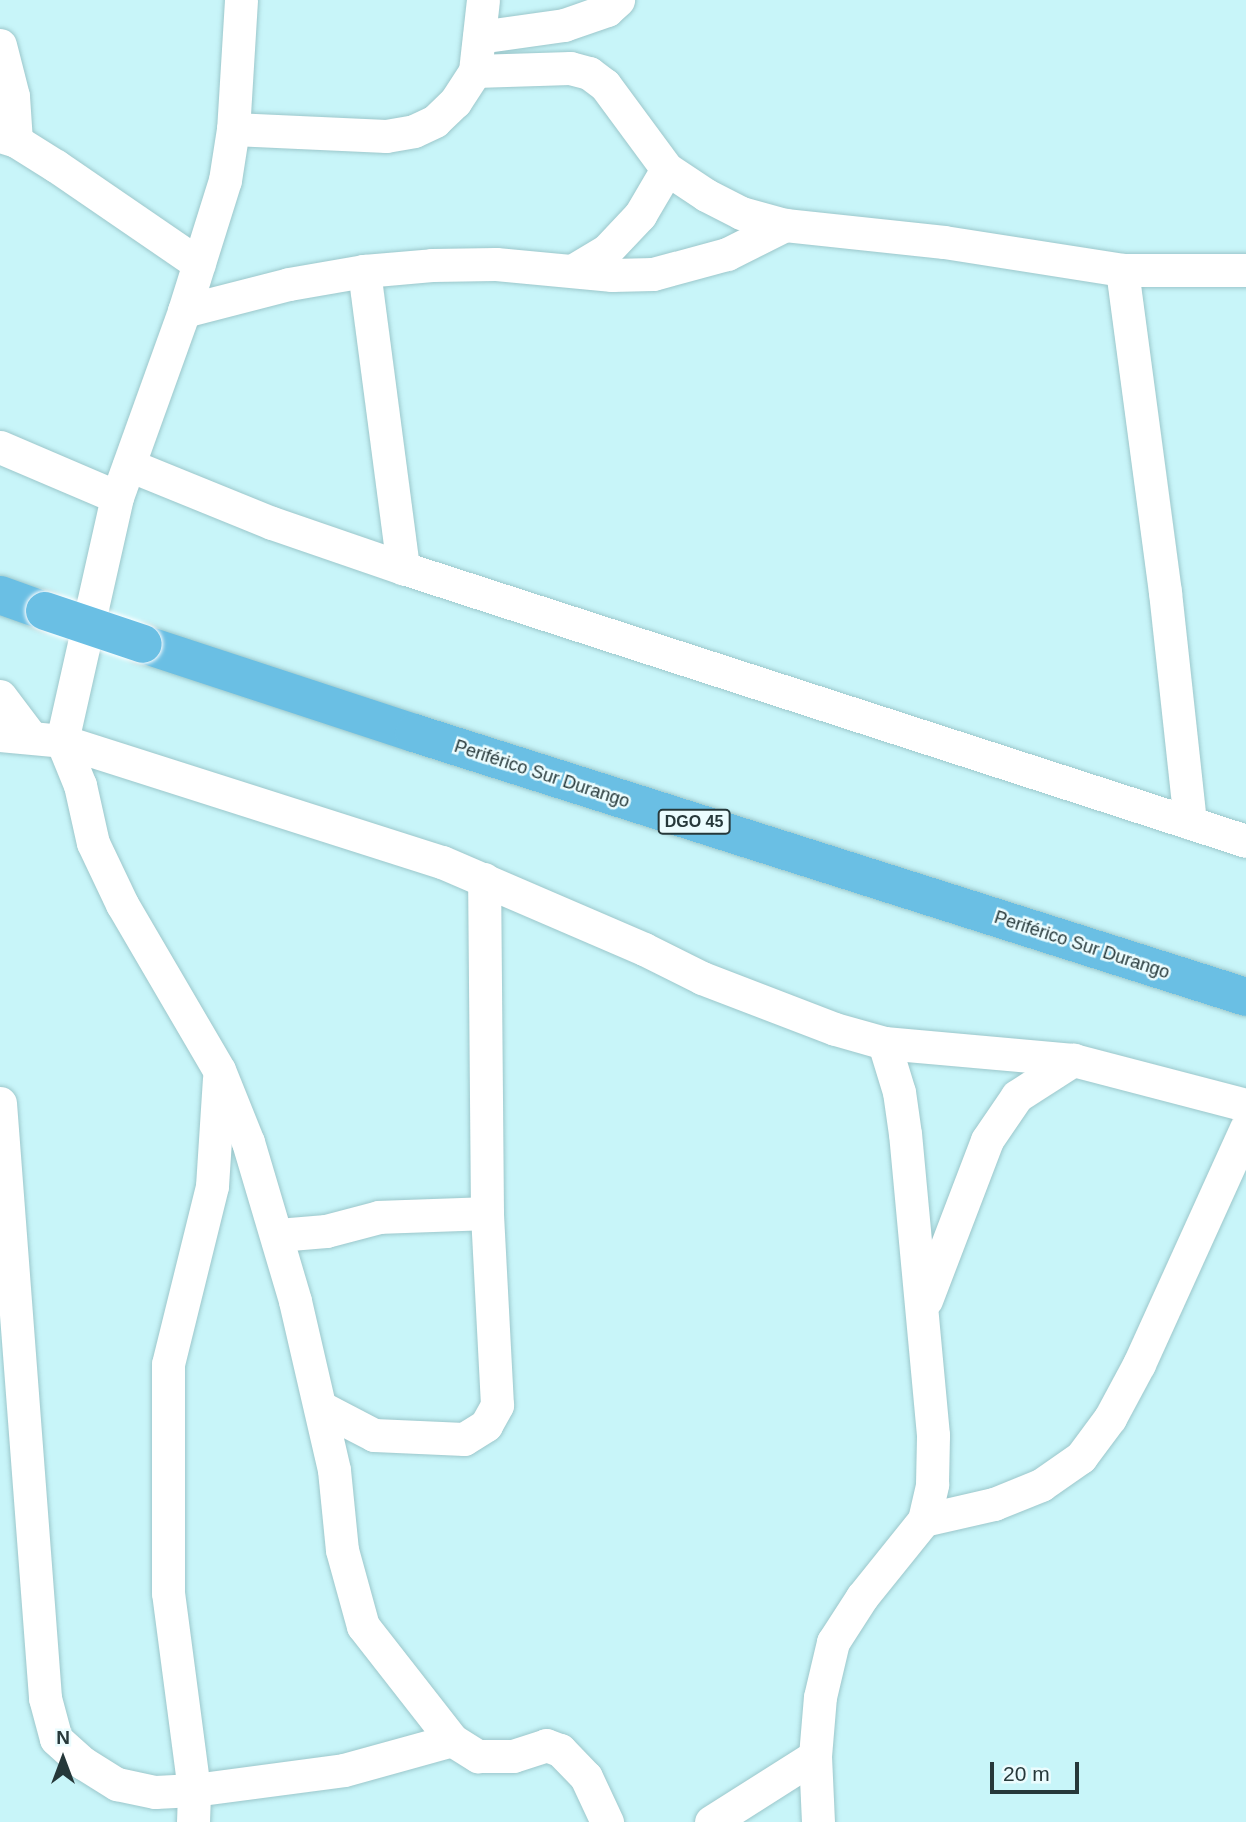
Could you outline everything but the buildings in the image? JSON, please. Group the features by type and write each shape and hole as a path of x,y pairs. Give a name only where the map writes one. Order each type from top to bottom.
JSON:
{"highway":[{"name":"Periférico Sur Durango","path":"0,595 414,733 1246,997"}],"street":[{"path":"31,737 184,311 225,180 233,129 241,0"},
{"path":"233,129 387,136 414,131 435,121 455,102 475,71 483,0"},
{"path":"479,37 564,25 607,10 618,0"},
{"path":"0,45 13,96 8,139 199,264"},
{"path":"475,71 570,68 589,73 605,85 667,169 706,195 741,213 785,225 944,242 1122,270 1246,270"},
{"path":"573,270 606,251 640,215 667,169"},
{"path":"184,311 289,284 364,271 483,264 639,275 685,268 727,254 785,225"},
{"path":"1122,270 1165,593 1190,823"},
{"path":"364,271 402,568"},
{"path":"0,447 117,497"},
{"path":"129,465 272,523 402,568 1246,841"},
{"path":"0,696 31,737 80,785 93,844 122,904 219,1070 248,1142 278,1235 320,1407 334,1470 342,1550 363,1626 452,1740 478,1756 513,1756 546,1745 560,1749 586,1777 607,1822"},
{"path":"31,737 442,862 766,1004 884,1043 1073,1060 1246,1105"},
{"path":"320,1407 374,1435 464,1439 486,1425 497,1405 487,1213 484,879"},
{"path":"818,1822 815,1756 820,1697 833,1642 862,1597 924,1521 932,1484 933,1435 899,1092 884,1043"},
{"path":"922,1309 987,1140 1017,1096 1073,1060"},
{"path":"194,1806 168,1593 168,1364 212,1186 219,1070"},
{"path":"0,1103 44,1698 56,1738 83,1763 117,1784 155,1792 194,1806 344,1770 452,1740"},
{"path":"924,1521 1006,1499 1041,1485 1081,1457 1110,1418 1139,1364 1246,1128"},
{"path":"278,1235 326,1231 379,1217 487,1213"},
{"path":"711,1822 815,1756"}]}
